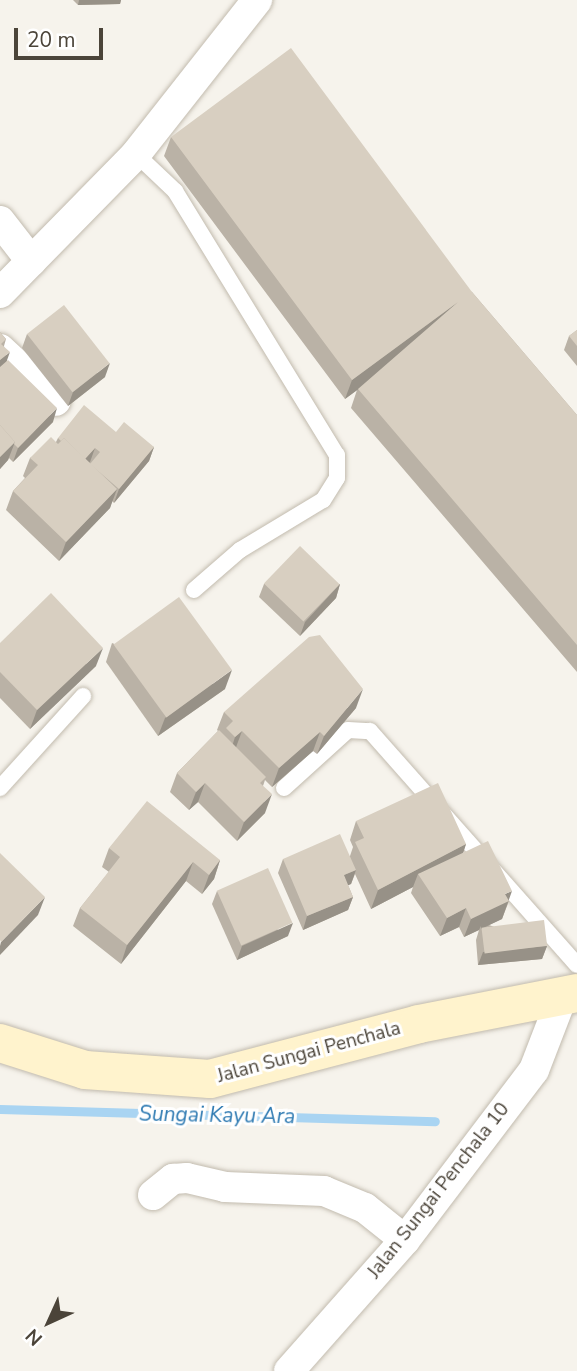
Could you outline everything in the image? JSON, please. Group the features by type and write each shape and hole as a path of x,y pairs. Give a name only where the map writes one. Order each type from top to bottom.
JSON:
{"street":[{"path":"0,293 136,155 257,0"},
{"path":"0,221 31,261"},
{"path":"0,349 56,401"},
{"name":"Jalan Sungai Penchala","path":"0,1043 85,1070 211,1079 572,984"},
{"name":"Jalan Sungai Penchala 10","path":"289,1371 405,1240 534,1070 572,984"},
{"path":"153,1195 173,1180 187,1178 225,1187 324,1191 365,1208 405,1240"}],"lane":[{"path":"136,155 175,191 337,455 337,478 323,500 240,550 194,590"},
{"path":"0,788 83,696"},
{"path":"284,788 348,730 370,731 572,984"}],"building":[{"path":"291,48 472,292 577,415 577,645 358,389 458,302 352,380 171,137"},
{"path":"64,305 110,363 73,392 27,334"},
{"path":"577,330 577,346 569,336"},
{"path":"0,332 6,339 1,344 10,352 0,360"},
{"path":"8,360 57,408 18,448 0,425 0,367"},
{"path":"84,405 116,432 124,422 154,447 119,489 90,464 100,452 95,448 85,459 64,438 61,441 58,438"},
{"path":"0,425 15,442 0,457"},
{"path":"51,437 58,444 64,438 117,489 66,542 13,491 38,465 30,458"},
{"path":"300,546 340,584 303,622 264,583"},
{"path":"51,593 103,648 37,710 0,672 0,643"},
{"path":"179,597 232,670 166,717 113,645"},
{"path":"320,635 363,689 324,736 320,732 279,768 242,731 235,737 226,728 233,721 224,712 309,637"},
{"path":"219,730 266,777 260,783 272,794 244,822 205,783 196,792 177,773"},
{"path":"438,783 466,844 378,890 355,842 364,838 356,821"},
{"path":"147,801 220,860 209,875 193,862 127,945 80,908 120,857 109,848"},
{"path":"340,834 356,870 344,875 353,897 307,916 283,859"},
{"path":"488,841 512,891 505,894 509,901 471,919 466,908 447,918 418,874"},
{"path":"0,853 45,897 1,942 0,940"},
{"path":"268,868 292,923 241,946 217,891"},
{"path":"544,920 547,946 485,953 481,928"}],"waterway":[{"name":"Sungai Kayu Ara","path":"0,1109 435,1121"}]}
